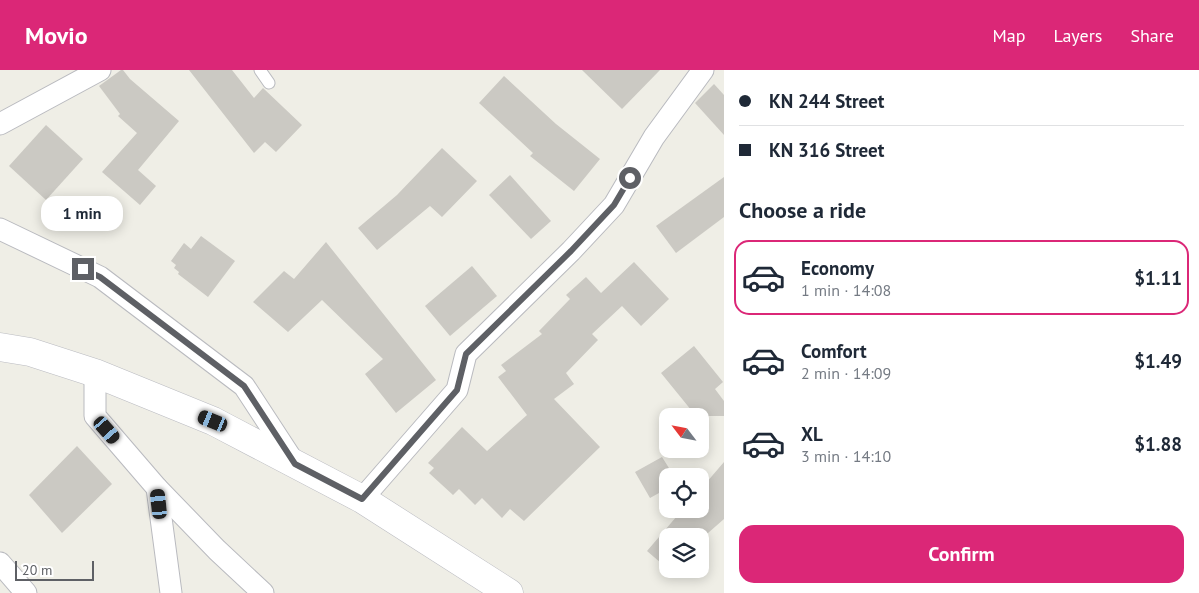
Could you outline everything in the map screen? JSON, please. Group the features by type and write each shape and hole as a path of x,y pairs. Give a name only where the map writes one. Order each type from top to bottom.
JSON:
{"main road":[{"path":"0,347 30,352 95,372 213,421 362,499 509,593"}],"street":[{"path":"0,124 100,70"},
{"path":"362,499 457,390 466,354 571,251 614,205 654,137 703,70"},
{"path":"0,228 100,277 244,386 295,464"},
{"path":"95,372 95,416 157,488 217,550 263,593"},
{"path":"157,488 171,593"},
{"path":"0,562 26,593"}],"lane":[{"path":"260,70 270,83"}],"building":[{"path":"121,70 179,121 138,170 156,186 140,205 102,172 137,133 118,116 120,114 99,86"},
{"path":"189,70 232,70 254,98 263,88 302,125 276,152 265,142 254,153"},
{"path":"582,70 660,70 622,109"},
{"path":"504,76 556,124 600,159 574,191 530,156 533,153 479,103"},
{"path":"714,84 724,95 724,135 695,103"},
{"path":"46,125 83,159 46,200 9,166"},
{"path":"442,148 477,181 442,217 430,206 377,250 358,228 397,195"},
{"path":"510,175 551,221 531,239 489,195"},
{"path":"724,177 724,217 676,253 656,226"},
{"path":"201,236 235,261 208,297 178,274 179,272 174,268 176,265 171,261 184,243 191,249"},
{"path":"326,242 436,380 396,413 365,374 383,359 322,300 288,332 253,302 284,271 294,279"},
{"path":"634,262 669,299 641,326 622,306 592,334 598,340 566,373 574,384 554,399 600,447 524,521 510,509 502,518 482,498 475,505 459,489 453,495 429,473 434,468 428,463 462,427 487,451 527,415 498,377 506,371 501,365 542,334 539,331 570,299 566,295 586,277 601,293"},
{"path":"472,266 497,296 450,336 425,306"},
{"path":"694,346 723,382 715,389 724,401 724,416 709,416 709,408 689,408 661,373"},
{"path":"77,446 112,484 62,533 29,495"},
{"path":"660,458 663,458 669,468 659,468 659,493 650,498 635,472"},
{"path":"724,462 724,519 709,532 709,528 667,528 675,518 709,518 709,480"},
{"path":"659,537 659,561 647,551"}],"route":[{"path":"83,269 100,277 244,386 295,464 362,499 457,390 466,354 496,322 571,251 614,205 630,178"}]}
